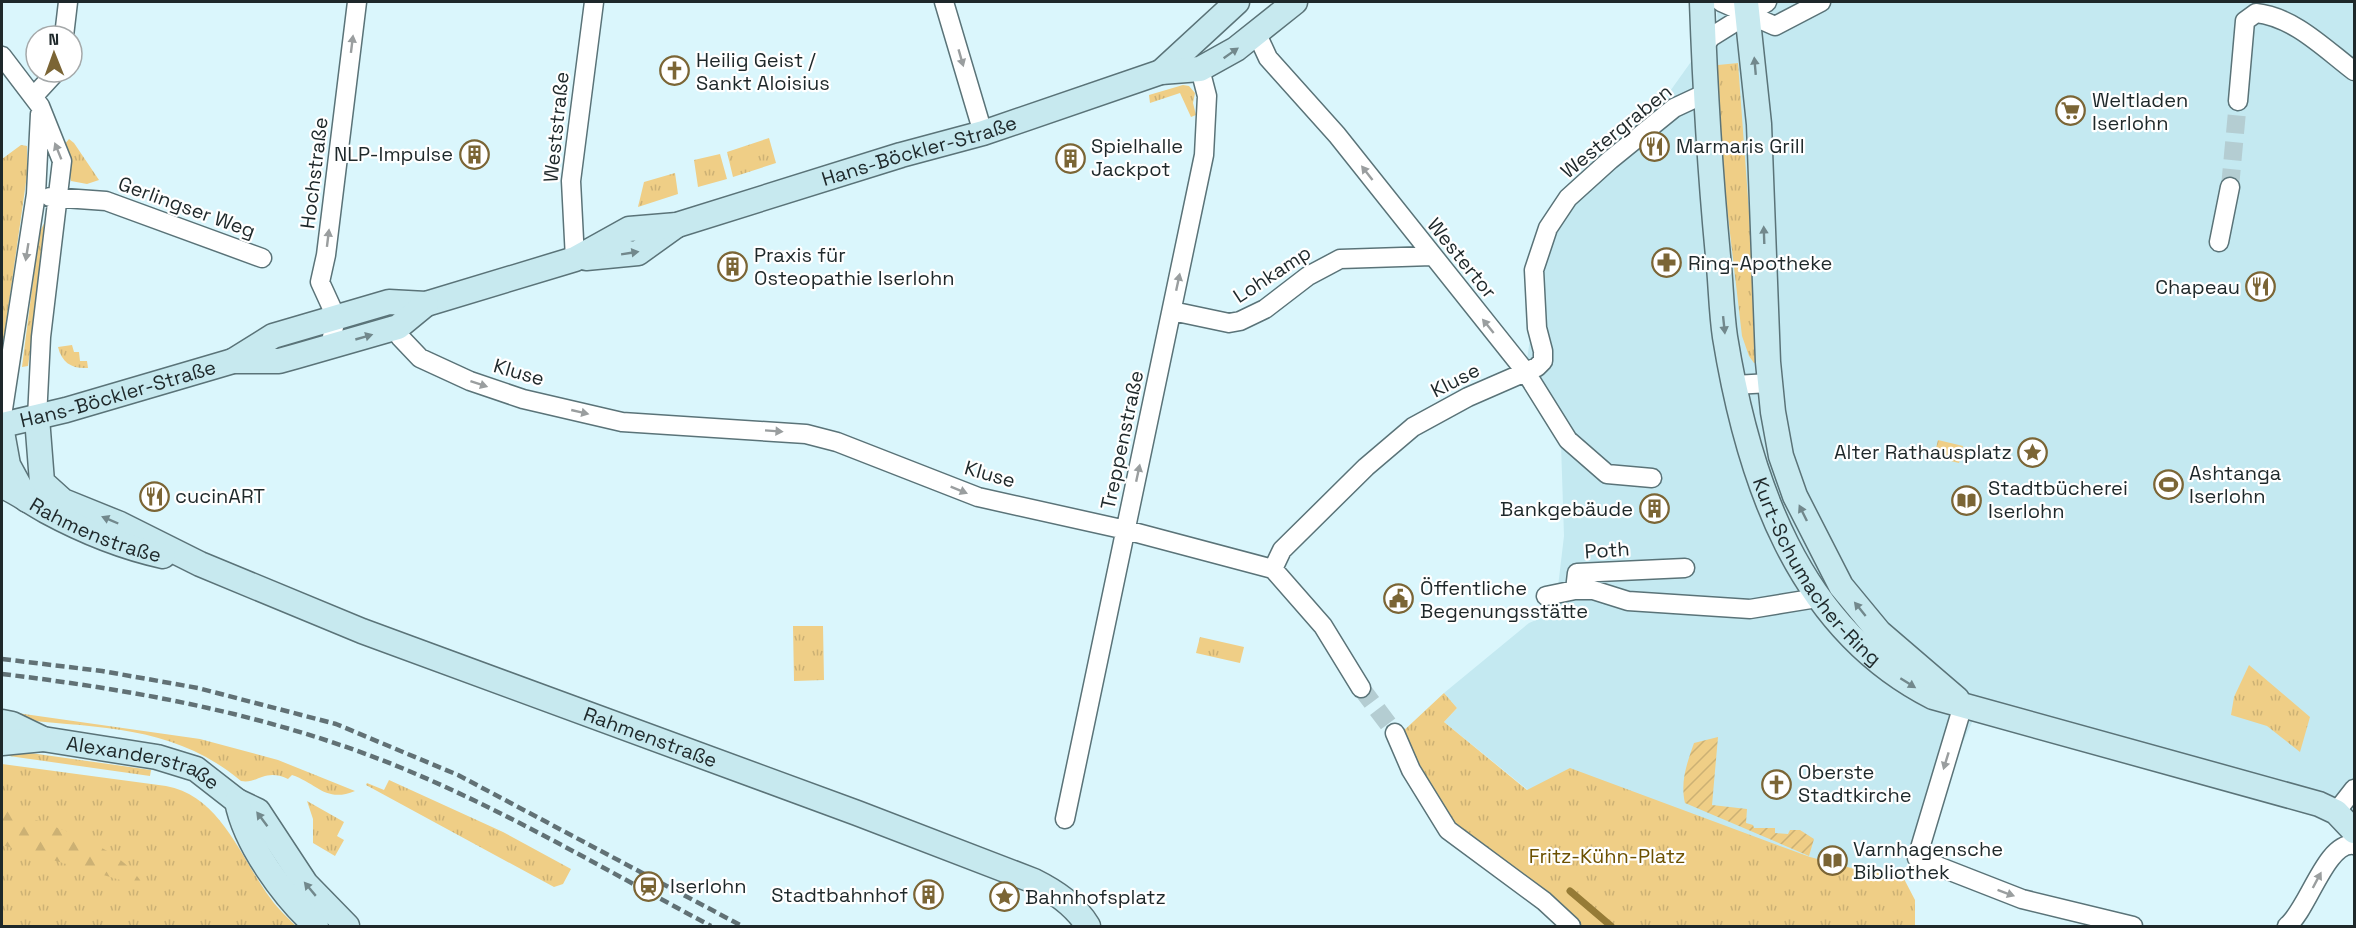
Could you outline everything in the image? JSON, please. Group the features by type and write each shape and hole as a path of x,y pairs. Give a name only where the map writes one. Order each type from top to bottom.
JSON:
{"main road":[{"name":"Hans-Böckler-Straße","path":"1161,72 1237,2"},
{"name":"Hans-Böckler-Straße","path":"2,425 37,418 233,361 273,336 336,317 390,302 426,304 575,259 629,230 677,225 902,155 982,133 1161,72 1200,69 1221,60 1268,18 1295,2"},
{"name":"Kurt-Schumacher-Ring","path":"1702,2 1704,94 1723,316 1734,385 1743,426 1767,505 1791,556 1817,598 1860,647 1885,668 1933,697 2319,804 2350,830"},
{"name":"Kurt-Schumacher-Ring","path":"1754,6 1770,383 1782,456 1795,496 1840,586 1879,632 1963,705"},
{"name":"Hans-Böckler-Straße","path":"233,361 279,361 398,327 426,304"},
{"name":"Rahmenstraße","path":"37,418 42,482 63,501 120,524 200,564 362,631 857,813 1034,881 1051,890 1075,909 1088,927"},
{"name":"Rahmenstraße","path":"2,432 8,465 27,500 59,518 112,542 137,551 200,564"},
{"path":"2,486 27,500"},
{"name":"Alexanderstraße","path":"2,722 12,724 42,739"},
{"name":"Alexanderstraße","path":"2,743 42,739 157,757 196,769 237,801 258,812 306,884 347,927"},
{"name":"Alexanderstraße","path":"237,801 241,822 261,858 291,899 316,927"}],"street":[{"path":"65,24 68,2"},
{"name":"Hochstraße","path":"336,317 320,282 326,255 357,2"},
{"name":"Weststraße","path":"575,259 571,181 594,2"},
{"path":"944,2 982,133"},
{"path":"1721,2 1754,6 1775,26 1816,4"},
{"path":"1791,2 1816,4"},
{"path":"1703,48 1711,37 1754,6"},
{"path":"2238,101 2246,21 2256,13 2271,15 2297,27 2355,71"},
{"name":"Westertor","path":"1268,18 1268,58 1337,135 1526,371 1568,440 1607,474 1652,478"},
{"path":"2,56 37,101 62,161 60,199 41,337 37,418"},
{"name":"Treppenstraße","path":"1065,819 1204,155 1208,123 1207,96 1200,69"},
{"path":"2,416 36,194 37,101 48,84"},
{"name":"Westergraben","path":"1526,371 1537,367 1543,361 1534,298 1534,270 1540,245 1557,214 1568,198 1610,160 1674,108 1704,94"},
{"path":"2219,242 2230,187"},
{"name":"Gerlingser Weg","path":"36,194 60,199 106,201 262,258"},
{"name":"Lohkamp","path":"1172,311 1229,323 1240,321 1265,309 1308,276 1340,259 1432,256"},
{"path":"330,347 336,317"},
{"name":"Kluse","path":"398,327 400,337 420,358 470,381 523,399 622,422 806,434 837,442 978,497 1126,530 1273,568 1282,550 1366,468 1413,427 1468,397 1526,371"},
{"path":"1734,385 1770,383"},
{"path":"1273,568 1323,626 1362,688"},
{"name":"Poth","path":"1546,596 1575,590 1577,573 1685,568"},
{"path":"1575,590 1593,590 1628,601 1750,609 1817,598"},
{"path":"1963,705 1917,858 2022,899 2133,927"},
{"path":"1395,734 1411,770 1448,830 1544,901 1571,927"},
{"path":"2287,927 2299,914 2335,853 2345,845 2350,830 2355,789"}],"shaded area":[{"path":"1716,2 2354,2 2354,831 2340,811 1980,705 1902,875 1857,865 1855,869 1528,790 1444,722 1457,708 1444,693 1529,623 1555,612 1564,536 1561,444 1525,371 1548,228 1658,108 1718,24"}],"green space":[{"path":"1738,63 1760,361 1754,363 1742,336 1725,190 1717,82 1718,65"},
{"path":"1183,85 1189,86 1195,93 1193,103 1196,115 1191,117 1180,93 1150,103 1149,95"},
{"path":"769,138 776,163 733,177 727,152"},
{"path":"69,139 99,180 87,184 71,181 64,145"},
{"path":"21,145 27,146 27,175 2,352 2,159"},
{"path":"720,154 727,179 698,187 694,160"},
{"path":"675,173 678,194 638,207 644,182"},
{"path":"46,219 49,219 28,366 22,367 39,234"},
{"path":"72,345 74,352 79,352 80,361 87,361 88,368 68,364 62,357 58,347"},
{"path":"1938,440 1963,446 1959,463 1934,457"},
{"path":"793,626 823,626 824,680 794,681"},
{"path":"1200,637 1244,647 1240,663 1196,653"},
{"path":"2249,665 2310,717 2300,752 2267,726 2231,715 2234,697"},
{"name":"Fritz-Kühn-Platz","path":"1444,693 1457,708 1444,722 1527,790 1570,768 1810,857 1855,869 1857,865 1902,875 1915,900 1915,926 1578,926 1451,829 1399,735"},
{"path":"17,713 200,739 278,760 355,791 337,795 329,794 292,775 288,779 273,775 241,781 215,762 161,739 103,728 12,719"},
{"path":"1718,737 1712,805 1747,809 1746,823 1753,825 1754,828 1775,828 1775,833 1788,834 1790,830 1800,830 1814,839 1809,856 1685,803 1684,780 1694,743"},
{"path":"9,750 151,770 150,776 9,756"},
{"path":"2,764 166,786 185,792 202,802 216,816 271,899 296,926 2,926"},
{"path":"389,780 503,832 571,869 563,884 554,887 366,785 367,783 384,790"},
{"path":"307,801 344,822 337,836 344,840 335,856 313,843 313,819"},
{"path":"2,808 81,837 101,848 134,872 144,887 2,845"}],"waterway":[{"path":"1570,891 1611,926"}],"tunnel":[{"path":"2230,187 2238,101"},
{"path":"1361,688 1395,733"}],"railway":[{"path":"2,659 102,671 198,688 336,724 458,775 742,926"},
{"path":"2,674 108,689 212,709 264,722 366,754 416,774 491,809 711,926"}],"place":[{"name":"Heilig Geist / Sankt Aloisius","path":"675,71"},
{"name":"Weltladen Iserlohn","path":"2071,111"},
{"name":"Marmaris Grill","path":"1655,146"},
{"name":"NLP-Impulse","path":"474,154"},
{"name":"Spielhalle Jackpot","path":"1070,158"},
{"name":"Ring-Apotheke","path":"1667,263"},
{"name":"Praxis für Osteopathie Iserlohn","path":"733,266"},
{"name":"Chapeau","path":"2261,287"},
{"name":"Alter Rathausplatz","path":"2033,452"},
{"name":"Ashtanga Iserlohn","path":"2168,485"},
{"name":"cucinART","path":"154,496"},
{"name":"Stadtbücherei Iserlohn","path":"1967,500"},
{"name":"Bankgebäude","path":"1654,509"},
{"name":"Öffentliche Begenungsstätte","path":"1399,599"},
{"name":"Oberste Stadtkirche","path":"1777,784"},
{"name":"Varnhagensche Bibliothek","path":"1832,860"},
{"name":"Iserlohn","path":"649,886"},
{"name":"Stadtbahnhof","path":"929,895"},
{"name":"Bahnhofsplatz","path":"1004,897"}]}
